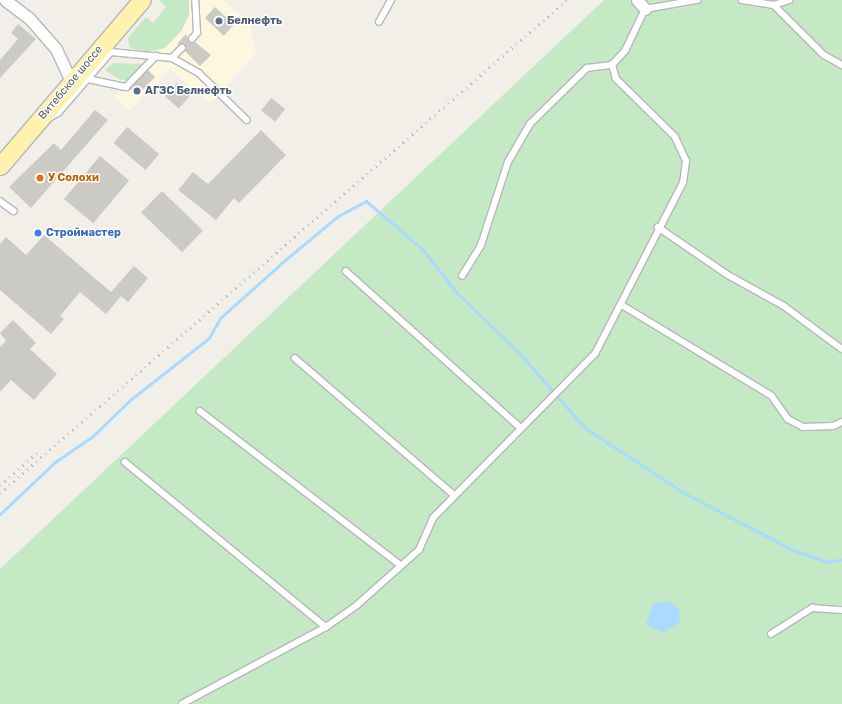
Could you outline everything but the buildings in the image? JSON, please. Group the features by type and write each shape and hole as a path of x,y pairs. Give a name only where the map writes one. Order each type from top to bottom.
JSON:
{"main road":[{"name":"Витебское шоссе","path":"0,166 33,127 80,81 142,0"}],"street":[{"path":"5,0 29,18 56,49 80,81"},
{"path":"636,0 645,9"}],"lane":[{"path":"192,38 197,33 195,0"},
{"path":"379,22 391,0"},
{"path":"462,276 481,245 508,162 530,124 587,68 612,65 625,51 645,9 697,0"},
{"path":"742,0 774,4 789,0"},
{"path":"774,4 824,55 842,65"},
{"path":"172,58 182,48"},
{"path":"80,81 111,52 172,58 199,73 247,120"},
{"path":"80,81 126,86 156,56"},
{"path":"182,704 326,627 357,605 419,550 433,518 454,495 595,354 622,305 658,227 683,183 686,161 675,137 616,79 612,65"},
{"path":"0,201 14,211"},
{"path":"658,227 728,274 784,306 842,349"},
{"path":"346,271 521,428"},
{"path":"622,305 772,396 788,419 803,427 833,426 842,422"},
{"path":"295,358 454,495"},
{"path":"200,411 401,565"},
{"path":"125,462 326,627"},
{"path":"771,634 812,608 842,610"}],"shaded area":[{"path":"189,0 224,0 250,24 256,54 210,103 170,69 129,111 114,96 148,63 148,52 165,48 189,15"}],"green space":[{"path":"159,0 189,0 189,15 182,30 165,48 148,52 130,48 128,38 146,17 153,23 166,7"},
{"path":"604,0 842,0 842,704 0,704 0,569"},
{"path":"113,63 146,64 128,80 120,80 105,70"}],"water":[{"path":"669,601 679,610 680,622 664,632 646,625 653,603"}],"waterway":[{"path":"0,514 55,462 93,436 130,400 209,338 220,318 285,260 338,216 366,201 422,249 457,293 521,355 585,428 686,494 793,550 827,562 842,559"}],"railway":[{"path":"0,493 567,0"},
{"path":"0,485 38,452"}],"place":[{"name":"Белнефть","path":"219,21"},
{"name":"АГЗС Белнефть","path":"137,91"},
{"name":"У Солохи","path":"40,178"},
{"name":"Строймастер","path":"38,233"}]}
